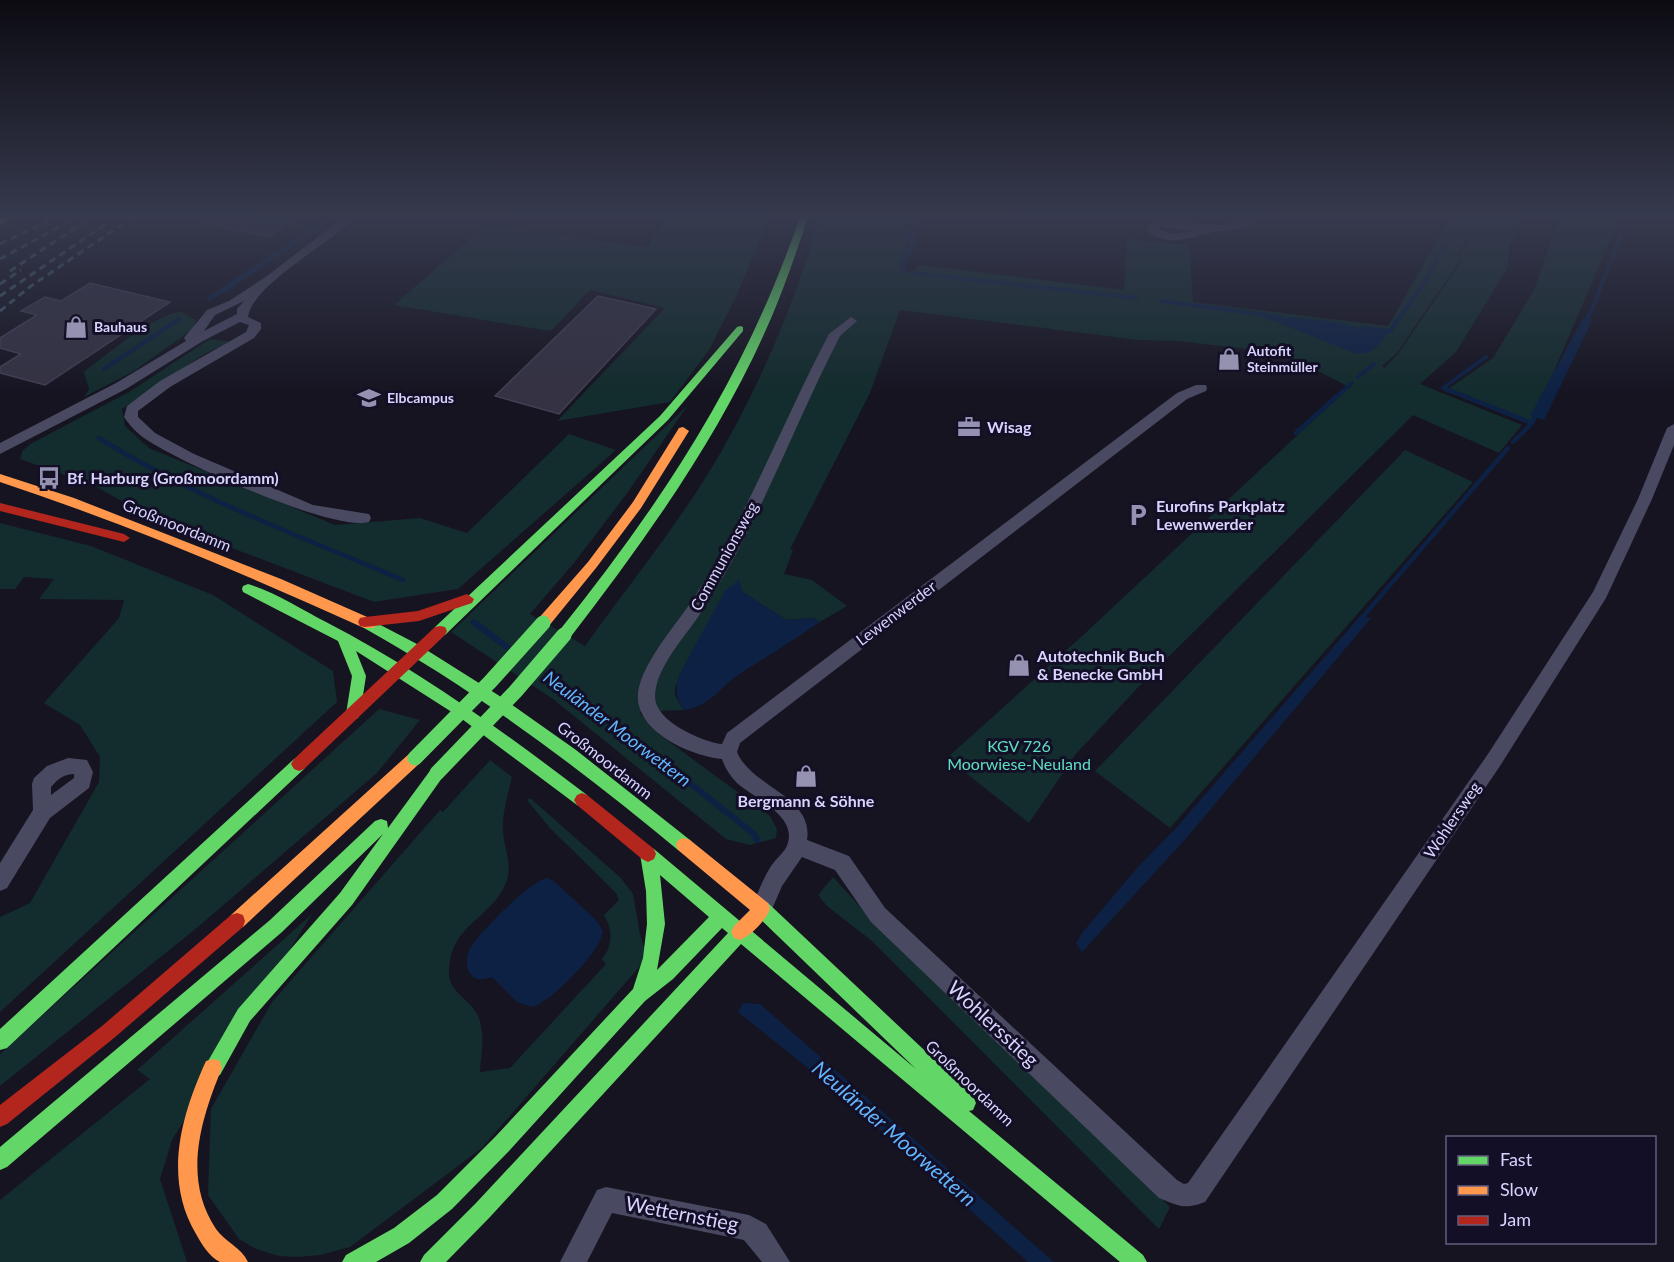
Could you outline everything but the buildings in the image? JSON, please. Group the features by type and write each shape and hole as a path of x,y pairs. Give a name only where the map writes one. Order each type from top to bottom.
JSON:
{"main road":[{"path":"0,1160 276,926 437,773 514,692 564,635 660,511 728,397 765,321 784,276"},
{"path":"0,1041 399,671 664,418 742,325 711,386"},
{"path":"0,1117 153,994 256,905 415,758 490,682 592,565 637,505 693,415"},
{"name":"Großmoordamm","path":"0,478 108,515 276,582 365,622 420,651 489,695 579,759 732,905 740,932 1136,1262"},
{"name":"Großmoordamm","path":"0,507 76,525 137,543"},
{"name":"Großmoordamm","path":"236,584 344,639 399,671 521,755 648,854 732,905 762,909 829,970 1089,1222"},
{"path":"365,622 419,616 479,595"},
{"path":"344,639 359,676 352,714"},
{"path":"237,1262 225,1254 199,1223 191,1203 187,1181 186,1160 189,1135 207,1083 244,1015 346,897 437,773"},
{"path":"639,995 655,953 659,924 658,902 648,854"},
{"path":"353,1262 382,1249 428,1216 448,1198 486,1161 639,995 667,973 732,905"},
{"path":"431,1262 483,1210 762,909"}],"street":[{"path":"174,353 199,330 214,310 227,306 274,276"},
{"path":"0,449 121,386 224,325 242,313 271,278"},
{"path":"227,306 242,313 255,323 255,329 250,335 165,384 132,410 131,417 134,422 150,436 189,457 310,509 364,518"},
{"path":"206,320 214,325 224,325"},
{"name":"Communionsweg","path":"728,752 708,751 660,723 651,715 647,705 647,690 665,654 699,604 733,546 835,333 851,321"},
{"name":"Lewenwerder","path":"728,752 733,738 775,705 1182,396 1201,388"},
{"path":"0,438 70,413"},
{"name":"Wohlersweg","path":"1196,1193 1494,759 1600,594 1645,499 1674,428"},
{"path":"728,752 733,766 741,775 773,797 792,815 796,823 796,845 776,875 762,909"},
{"path":"0,881 43,812"},
{"name":"Wohlersstieg","path":"796,845 842,863 878,915 1168,1190 1184,1196 1196,1193"},
{"path":"732,905 776,875"},
{"name":"Wetternstieg","path":"573,1262 606,1199 749,1228 757,1233 777,1262"}],"green space":[{"path":"428,276 745,276 709,350 670,402 557,421 665,308 590,290 551,331 394,305"},
{"name":"KGV 726 Moorwiese-Neuland","path":"801,276 1009,276 1124,290 1125,276 1191,276 1193,302 1388,326 1417,276 1449,276 1397,353 1382,366 1384,368 1398,354 1451,276 1503,276 1456,352 1420,384 1522,425 1499,453 1413,415 1145,680 1075,755 1029,823 947,758 1081,637 1349,387 1283,353 1178,341 1138,340 900,310 870,393 790,549 793,550 784,574 812,580 847,606 820,622 814,618 786,620 742,592 739,580 675,687 675,695 683,710 639,712 660,735 770,816 777,829 776,838 750,845 726,839 553,699 451,632 688,405 628,492 574,563 530,614 585,646 699,488 732,432 782,327"},
{"path":"1539,276 1595,276 1531,425 1445,391 1493,358 1534,290"},
{"path":"182,312 196,320 193,329 134,371 84,397 89,389 84,372 146,327 172,314"},
{"path":"210,339 232,342 206,353 122,409 125,426 149,448 335,525 420,518 467,533 569,434 616,450 458,589 374,602 232,548 118,499 93,485 20,459 23,450 32,443 129,392"},
{"path":"1405,450 1473,482 1170,828 1095,771"},
{"path":"0,523 91,546 213,595 333,671 337,702 0,1012 0,917 30,903 99,782 100,757 80,725 44,703 119,618 124,600 39,599 54,579 24,577 15,589 0,589"},
{"path":"379,709 420,720 377,773 198,927 0,1086 0,1054"},
{"path":"490,760 512,777 503,824 509,865 508,878 498,897 456,942 451,954 449,969 451,983 473,1008 480,1021 482,1043 480,1072 510,1068 606,964 602,959 610,943 610,932 604,915 619,900 616,893 549,827 527,800 530,798 621,878 633,894 647,958 482,1148 350,1247 320,1255 298,1257 279,1256 256,1249 239,1239 208,1195 211,1109 272,1002 440,810 443,812"},
{"path":"833,877 865,912 1170,1207 1159,1229 872,941 827,906 818,895"},
{"path":"312,914 172,1140 160,1179 187,1262 0,1262 0,1200 150,1079 137,1070"}],"water":[{"path":"239,276 250,276 223,294 212,294"},
{"path":"1255,314 1390,331 1371,351 1355,353"},
{"path":"1583,318 1593,319 1544,420 1530,416"},
{"path":"739,580 743,592 786,620 814,618 820,622 733,678 708,701 683,710 677,692 680,673 725,591"},
{"path":"1361,615 1371,618 1189,835 1082,952 1076,943 1082,933"},
{"path":"547,878 554,881 598,922 603,932 600,941 574,975 552,996 533,1007 517,1002 492,977 480,979 473,977 468,970 467,960 471,947 495,919 529,888"},
{"path":"743,1003 760,1004 1054,1262 1028,1262 839,1093 738,1012"}],"waterway":[{"path":"938,276 1136,298"},
{"path":"1362,328 1390,331 1429,276"},
{"path":"1584,324 1605,276"},
{"name":"Neuländer Moorwettern","path":"209,299 223,290"},
{"path":"1161,301 1281,317"},
{"name":"Neuländer Moorwettern","path":"104,369 179,319"},
{"path":"1290,319 1344,325"},
{"path":"1470,398 1443,388 1486,357"},
{"path":"1358,377 1374,364"},
{"path":"1335,398 1352,383"},
{"path":"1296,433 1336,397"},
{"path":"1466,397 1532,423"},
{"path":"1532,423 1538,411"},
{"path":"1513,442 1532,423"},
{"name":"Neuländer Moorwettern","path":"99,438 135,460 210,498 403,580"},
{"path":"1360,620 1508,448"},
{"name":"Neuländer Moorwettern","path":"473,622 477,625"},
{"name":"Neuländer Moorwettern","path":"475,623 507,647"},
{"name":"Neuländer Moorwettern","path":"546,676 653,754 754,834 757,840"}],"railway":[{"path":"0,284 12,276"},
{"path":"0,296 30,276"},
{"path":"0,311 46,276"}],"traffic: fast":[{"path":"564,635 646,527 695,452 740,373 767,318 784,276"},
{"path":"440,631 664,418 740,329"},
{"path":"248,589 336,633 421,684 503,740 582,800"},
{"path":"415,758 490,682 543,623"},
{"path":"369,624 453,673 532,726 684,845"},
{"path":"437,773 515,692 564,635"},
{"path":"344,639 359,676 353,714"},
{"path":"0,1041 299,764"},
{"path":"213,1068 244,1015 346,899 437,773"},
{"path":"0,1160 276,926 381,826"},
{"path":"648,854 850,1026 1136,1262"},
{"path":"640,993 651,958 656,924 655,891 648,854"},
{"path":"762,909 966,1103"},
{"path":"353,1262 402,1235 444,1202 502,1144 639,995 667,973 721,916"},
{"path":"431,1262 483,1210 740,932"}],"traffic: slow":[{"path":"543,623 592,565 637,505 683,431"},
{"path":"0,478 70,501 276,582 369,624"},
{"path":"237,921 415,758"},
{"path":"684,845 762,909 740,932"},
{"path":"213,1068 196,1109 188,1153 188,1176 191,1197 198,1218 212,1241 237,1262"}],"traffic: jam":[{"path":"0,507 124,538"},
{"path":"365,622 419,616 467,599"},
{"path":"299,764 440,631"},
{"path":"582,800 648,854"},
{"path":"0,1117 108,1032 237,921"}],"place":[{"name":"Bauhaus","path":"76,327"},
{"name":"Autofit Steinmüller","path":"1229,359"},
{"name":"Elbcampus","path":"369,398"},
{"name":"Wisag","path":"969,427"},
{"name":"Bf. Harburg (Großmoordamm)","path":"49,478"},
{"name":"Eurofins Parkplatz Lewenwerder","path":"1138,515"},
{"name":"Autotechnik Buch & Benecke GmbH","path":"1019,665"},
{"name":"Bergmann & Söhne","path":"806,776"}]}
